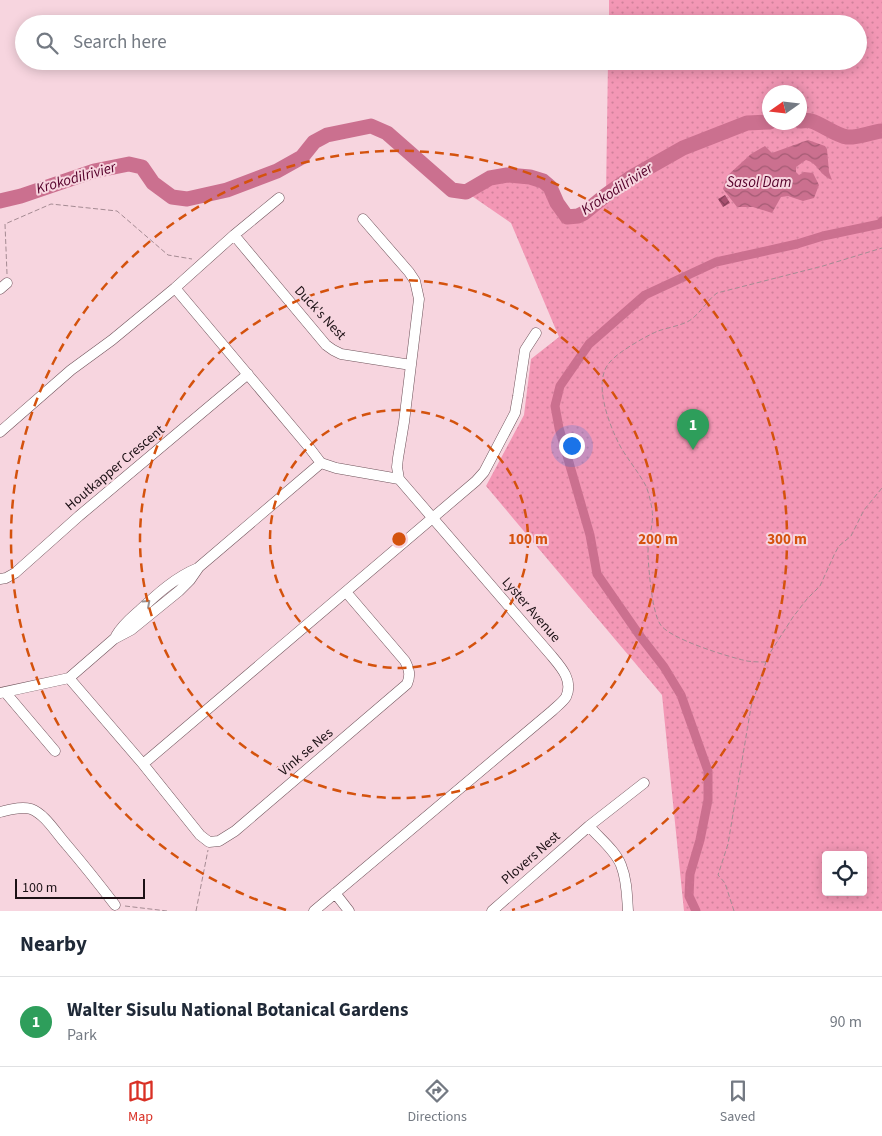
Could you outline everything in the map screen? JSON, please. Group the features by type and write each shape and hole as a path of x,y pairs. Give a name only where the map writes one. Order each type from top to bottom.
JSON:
{"street":[{"path":"0,432 71,370 112,340 175,288 279,198"},
{"path":"175,288 308,446 320,463 336,468 399,479 398,458 411,365 418,291 415,281 409,272 363,219"},
{"name":"Duck's Nest","path":"234,235 333,350 346,355 411,365"},
{"path":"143,764 476,481 484,472 514,413 525,350 536,332"},
{"name":"Houtkapper Crescent","path":"0,580 15,573 79,516 248,374"},
{"path":"55,752 2,693 69,678 114,639 126,623 150,600 173,582 199,567 320,463"},
{"name":"Lyster Avenue","path":"314,911 544,718 566,698 569,685 564,671 399,479"},
{"name":"Vink se Nes","path":"210,842 219,841 235,831 407,684 410,672 404,661 346,592"},
{"path":"69,678 143,764 200,835 210,842"},
{"name":"Plovers Nest","path":"492,911 588,826 644,783"},
{"path":"0,812 26,808 37,812 93,876 115,905"},
{"path":"588,826 611,850 620,863 626,881 628,911"},
{"path":"335,893 349,911"}],"path":[{"path":"4,286 5,224 51,204 117,211 168,255 206,260"},
{"path":"766,662 748,661 710,650 674,635 660,623 655,611 647,547 653,524 652,504 646,486 619,444 609,418 603,395 602,382 604,371 612,359 646,337 687,322 717,293 823,266 882,248"},
{"path":"734,911 725,883 718,876 728,844 751,707 768,656 793,617 820,586 839,546 851,536 864,510 882,488"},
{"path":"196,911 210,842"},
{"path":"115,905 167,911"}],"shaded area":[{"path":"609,0 882,0 882,911 684,911 662,695 486,486 524,415 531,359 559,337 511,223 466,192 485,178 507,175 543,181 553,192 567,217 581,215 606,195 608,70 867,70 867,15 609,15"}],"water":[{"name":"Sasol Dam","path":"808,140 825,146 827,149 829,172 832,180 806,160 796,167 796,172 799,175 804,172 813,173 819,185 814,198 803,201 788,196 781,197 772,213 753,207 737,207 723,189 727,176 751,154 765,146 772,153"}],"building":[{"path":"725,195 730,203 723,207 718,199"}],"waterway":[{"name":"Krokodilrivier","path":"807,121 820,124 847,137 856,137 882,131"},
{"name":"Krokodilrivier","path":"0,201 21,196 94,171 129,164 142,167 153,183 172,197 187,199 227,190 277,171 302,157 314,142 327,135 371,126 387,133 452,190 466,192 490,178 507,175 530,177 543,181 550,187 557,203 567,217 578,216 630,178 683,148 747,123 762,122"},
{"path":"696,911 689,896 690,874 700,840 708,800 708,771 681,695 664,667 597,574 590,535 559,428 555,406 560,386 589,344 645,295 716,262 880,224 882,221"}],"place":[{"name":"Walter Sisulu National Botanical Gardens","path":"693,450"}]}
